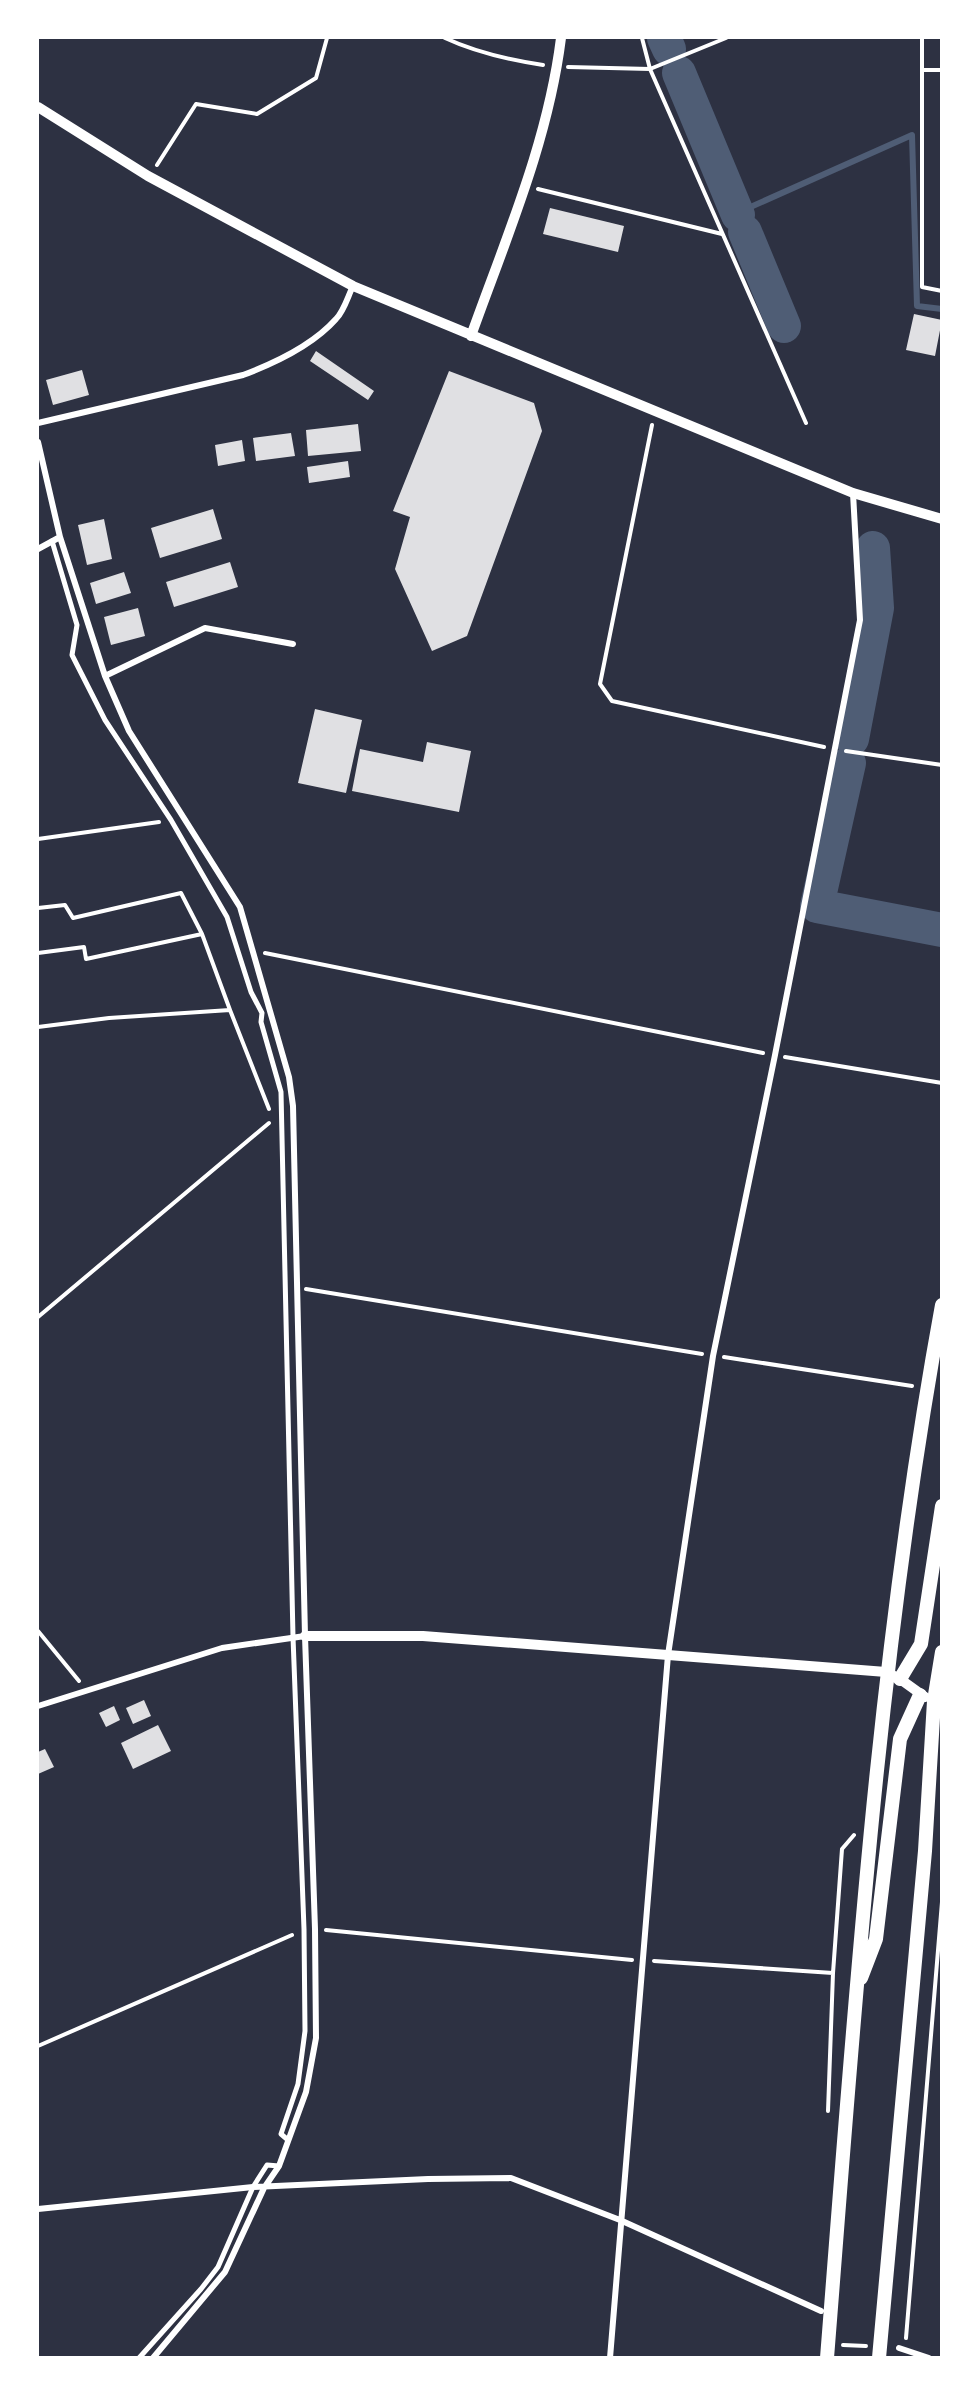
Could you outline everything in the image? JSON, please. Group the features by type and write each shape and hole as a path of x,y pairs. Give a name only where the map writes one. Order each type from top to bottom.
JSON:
{"highway":[{"path":"827,2358 855,1994 886,1672 926,1388 942,1305"},
{"path":"900,1679 921,1644 942,1506"},
{"path":"879,2358 942,1652"},
{"path":"855,1994 876,1939 900,1739 920,1695"}],"street":[{"path":"471,336 545,127 561,38"},
{"path":"38,107 148,176 353,286 853,493 942,519"},
{"path":"38,423 243,375 275,363 301,347 337,319 353,286"},
{"path":"38,442 60,537 105,676 129,731 240,907 289,1077 293,1106 316,2038 306,2092 279,2166 264,2188 225,2272 153,2358"},
{"path":"610,2358 668,1655 713,1356 860,621 853,493"},
{"path":"38,549 60,537"},
{"path":"52,541 77,625 72,655 105,720 171,820 228,917 251,992 262,1013 261,1022 281,1092 293,1637 304,1929 305,2031 298,2085 281,2134 288,2140"},
{"path":"105,676 205,628 293,644"},
{"path":"38,1706 85,1689 222,1648 305,1636 423,1636 886,1672 900,1679 920,1695 938,1702"},
{"path":"139,2358 218,2267 253,2187 267,2165 279,2166"},
{"path":"38,2209 253,2187 428,2179 511,2178 620,2220 821,2311"},
{"path":"902,2348 929,2358"}],"path":[{"path":"148,176 159,163 196,104 257,114 315,78 327,38"},
{"path":"445,38 460,45 519,61 557,67 650,69 726,38"},
{"path":"642,38 650,69 806,423"},
{"path":"922,38 922,287 942,291"},
{"path":"922,70 942,70"},
{"path":"526,186 722,234"},
{"path":"654,409 600,684 612,701 834,750 942,765"},
{"path":"38,839 171,820"},
{"path":"38,909 65,905 73,918 181,893 202,934 274,1120 38,1317"},
{"path":"38,953 84,947 86,959 202,934"},
{"path":"252,951 775,1055 942,1083"},
{"path":"38,1027 109,1018 230,1010"},
{"path":"297,1287 713,1356 926,1388"},
{"path":"38,1631 85,1689"},
{"path":"315,1929 643,1961 833,1972 842,1849 855,1835 870,1830"},
{"path":"842,2345 902,2348 942,1902"},
{"path":"38,2046 304,1929"}],"building":[{"path":"550,208 624,226 618,252 543,234"},
{"path":"914,314 942,320 935,356 906,350"},
{"path":"316,351 374,391 368,400 310,361"},
{"path":"82,370 89,395 53,405 46,380"},
{"path":"449,371 534,403 542,431 467,636 432,651 395,569 410,517 393,511"},
{"path":"358,424 361,451 308,456 306,430"},
{"path":"291,433 295,456 256,461 253,438"},
{"path":"242,440 245,461 218,466 215,445"},
{"path":"348,461 350,477 309,483 307,467"},
{"path":"213,509 222,539 160,558 151,528"},
{"path":"104,519 112,559 87,565 78,525"},
{"path":"230,562 238,587 174,607 166,582"},
{"path":"124,572 131,593 96,604 90,583"},
{"path":"138,608 145,636 111,645 104,617"},
{"path":"315,709 362,720 346,793 298,783"},
{"path":"427,742 471,751 459,812 352,791 360,749 423,762"},
{"path":"144,1700 151,1716 133,1724 126,1708"},
{"path":"114,1706 120,1720 106,1727 99,1713"},
{"path":"158,1725 171,1751 133,1769 121,1743"},
{"path":"45,1749 54,1767 38,1774 38,1752"}],"waterway":[{"path":"664,38 669,49"},
{"path":"679,73 738,215"},
{"path":"737,213 912,135 917,306 942,309"},
{"path":"745,232 784,326"},
{"path":"852,739 877,608 873,548"},
{"path":"849,763 817,906 942,930"}]}
